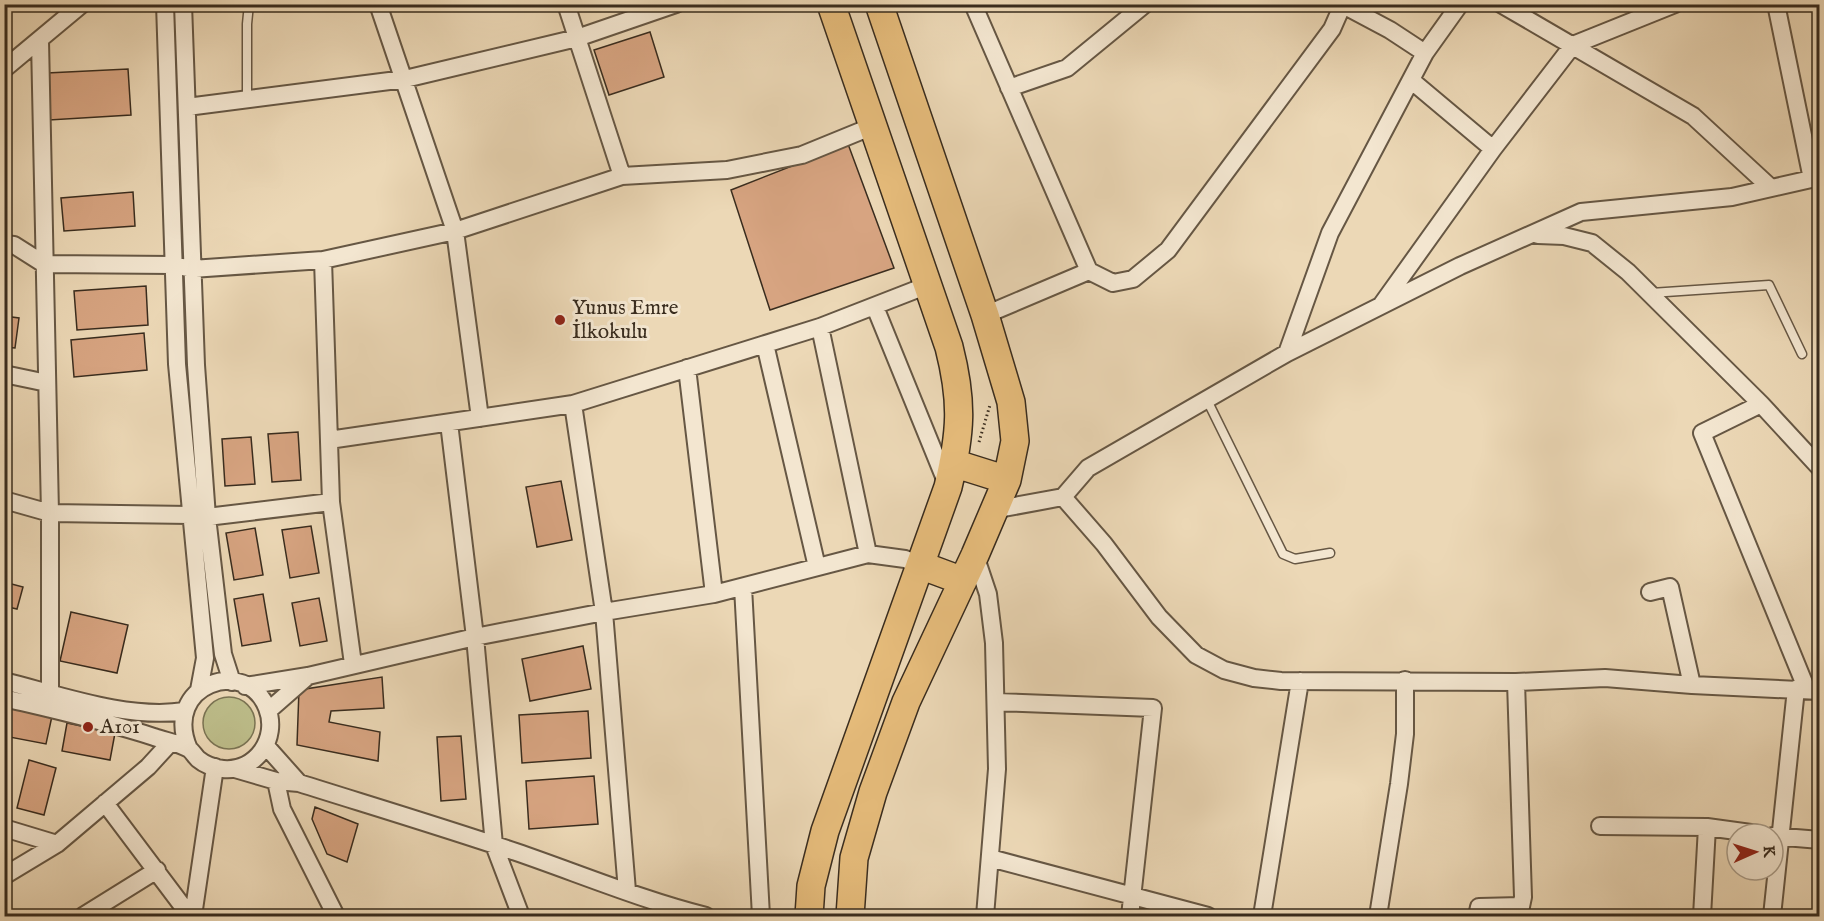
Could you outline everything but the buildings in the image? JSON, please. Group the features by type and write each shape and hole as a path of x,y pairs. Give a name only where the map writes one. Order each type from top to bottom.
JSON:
{"main road":[{"path":"831,4 928,285 955,372 959,422 958,473 920,565 825,831 811,886 809,913 850,915 854,858 873,792 906,702 975,555 1007,480 1015,441 1011,402 985,315 879,4"},
{"path":"958,473 1007,480"},
{"path":"920,565 963,581"}],"street":[{"path":"4,69 82,4"},
{"path":"165,4 177,364 205,658 199,690"},
{"path":"183,4 196,365 207,517 223,654 239,684 260,696 271,720 266,746 248,764 235,769"},
{"path":"378,4 454,231 480,418"},
{"path":"566,4 622,176"},
{"path":"187,107 405,79 577,38 676,4"},
{"path":"973,4 1089,271 1113,283 1133,279 1168,250 1332,29 1343,5 1390,30 1425,53"},
{"path":"1009,88 1067,68 1145,4"},
{"path":"1287,353 1330,233 1425,53 1460,4"},
{"path":"1501,4 1693,116 1771,188"},
{"path":"1380,307 1493,148 1573,45 1648,9 1675,4"},
{"path":"993,510 1063,497 1088,468 1287,353 1460,266 1534,235 1581,212 1732,197 1816,178 1776,4"},
{"path":"40,41 50,513 50,693"},
{"path":"1412,81 1493,148"},
{"path":"4,244 14,245 44,264 173,265 192,269 324,260 454,231 622,176 727,170 802,155 873,126"},
{"path":"1534,235 1564,236 1592,243 1628,272 1761,404 1820,468"},
{"path":"324,260 331,502 353,664"},
{"path":"985,315 1089,271"},
{"path":"329,440 573,404 820,327 928,285"},
{"path":"875,307 958,473"},
{"path":"820,327 868,555"},
{"path":"765,344 817,567"},
{"path":"687,368 714,594"},
{"path":"4,374 47,383"},
{"path":"573,404 604,612 627,891"},
{"path":"1761,404 1702,433 1807,690 1779,822"},
{"path":"449,423 475,637 494,845 521,916"},
{"path":"1063,497 1104,544 1160,617 1196,655 1224,670 1254,678 1300,681 1516,682 1605,678 1692,685 1807,690"},
{"path":"4,500 50,513 190,515"},
{"path":"207,517 331,502"},
{"path":"706,916 664,911 627,891 494,845 299,783 276,781 235,769 215,767 198,759 189,749 184,737 185,711 199,690 212,683 239,684 308,676 475,637 714,594 868,555 905,559 920,565"},
{"path":"975,555 988,594 994,643 996,702 997,769 985,916"},
{"path":"743,587 761,916"},
{"path":"1650,592 1670,587 1692,685"},
{"path":"268,711 308,676"},
{"path":"1378,916 1405,734 1405,680"},
{"path":"4,681 108,707 164,714 185,711"},
{"path":"1262,916 1300,681"},
{"path":"1477,916 1479,907 1520,911 1523,897 1516,682"},
{"path":"4,698 127,728 189,749"},
{"path":"996,702 1153,708 1130,916"},
{"path":"4,876 57,844 148,767 170,743"},
{"path":"266,746 299,783"},
{"path":"191,916 215,767"},
{"path":"276,781 282,809 336,916"},
{"path":"105,803 191,916"},
{"path":"1600,826 1707,827 1725,829"},
{"path":"1702,916 1707,827"},
{"path":"4,828 57,844"},
{"path":"1785,837 1820,840"},
{"path":"990,858 1208,916"},
{"path":"83,916 157,870"},
{"path":"1772,916 1774,882"}],"lane":[{"path":"248,99 249,4"},
{"path":"1651,294 1769,285 1802,354"},
{"path":"1207,400 1283,554 1295,558 1330,553"}],"path":[{"path":"958,473 975,454 992,400"}],"green space":[{"path":"229,697 239,699 247,705 253,713 255,723 253,733 247,741 239,747 229,749 219,747 211,741 205,733 203,723 205,713 211,705 219,699"}],"place":[{"name":"Yunus Emre İlkokulu","path":"560,320"},
{"name":"A101","path":"88,727"}]}
